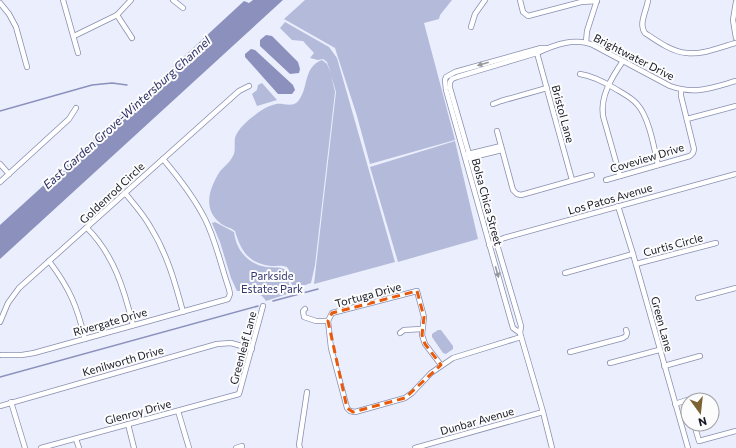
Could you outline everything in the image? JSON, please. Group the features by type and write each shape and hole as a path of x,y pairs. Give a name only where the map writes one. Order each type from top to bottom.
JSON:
{"street":[{"path":"63,0 78,53"},
{"path":"74,36 117,15 131,0"},
{"path":"173,0 183,8"},
{"path":"471,27 475,14 485,0"},
{"path":"520,0 523,12 528,16 581,2 597,1 587,31 586,42"},
{"path":"648,0 642,28 645,33 673,49 687,54 703,52 736,43"},
{"path":"736,2 734,20 736,38"},
{"path":"0,3 9,14 16,27 27,66"},
{"path":"117,15 132,38"},
{"name":"Brightwater Drive","path":"457,77 569,42 586,42 670,86 681,90 700,91 736,81"},
{"name":"Brightwater Drive","path":"450,74 541,48 548,48"},
{"name":"Bristol Lane","path":"537,53 572,180"},
{"path":"620,176 602,110 603,97 623,61"},
{"name":"Bolsa Chica Street","path":"450,74 445,80 446,90 521,326 520,335"},
{"path":"580,74 589,75 610,85 629,97 642,110 646,119 658,165"},
{"name":"Bolsa Chica Street","path":"457,77 452,79 450,86 489,245 514,328 520,335 544,412 552,448"},
{"name":"Goldenrod Circle","path":"0,322 8,303 19,288 239,91 249,86"},
{"path":"493,104 547,88"},
{"path":"681,90 686,119 736,106"},
{"path":"0,182 69,119 76,108"},
{"name":"Coveview Drive","path":"606,180 690,156 694,149 686,119"},
{"path":"497,131 513,190 517,194 521,195 592,175"},
{"path":"468,157 502,148"},
{"name":"Rivergate Drive","path":"0,355 26,355 223,301 229,297 229,289 206,220 181,181 163,159"},
{"path":"0,164 9,174"},
{"name":"Los Patos Avenue","path":"489,245 618,206 736,174"},
{"path":"125,193 148,222 162,247 182,312"},
{"name":"Green Lane","path":"618,206 688,448"},
{"path":"87,228 104,250 118,273 134,325"},
{"name":"Curtis Circle","path":"636,264 716,243"},
{"path":"565,273 633,254"},
{"path":"49,261 62,278 71,295 86,338"},
{"path":"698,298 736,288"},
{"name":"Tortuga Drive","path":"328,321 332,313 417,291 424,317 422,329"},
{"name":"Greenleaf Lane","path":"239,394 264,306"},
{"path":"305,309 303,311 304,317 316,321 328,321 331,348 347,408 353,412 358,412 404,398 412,393 441,365 458,356 520,335"},
{"path":"400,333 404,330 422,329 425,344 441,365"},
{"path":"570,352 623,338 626,336 626,330"},
{"name":"Kenilworth Drive","path":"0,406 217,344 231,343 252,348"},
{"path":"610,363 660,350"},
{"path":"664,366 700,356"},
{"path":"300,448 299,445 307,392"},
{"name":"Glenroy Drive","path":"41,448 239,394"},
{"path":"11,402 25,448"},
{"path":"675,404 680,402"},
{"path":"178,410 189,448"},
{"name":"Dunbar Avenue","path":"415,448 544,412"},
{"path":"128,424 134,448"},
{"path":"696,432 699,441 736,431"},
{"path":"76,438 79,448"},
{"path":"236,448 242,447"}],"highlighted area":[{"path":"417,291 424,317 422,335 425,344 441,365 405,398 353,412 347,408 328,321 332,313"}],"green space":[{"path":"305,0 452,0 440,15 439,19 424,23 455,140 370,164 357,116 335,48 284,19"},
{"path":"285,22 329,47 337,58 395,262 314,284 336,92 331,75 335,92 315,265 311,283 294,289 290,272 287,267 271,266 251,259 243,250 235,231 221,224 214,216 209,204 211,190 217,176 234,154 235,138 242,126 254,115 267,107 276,104 292,105 297,102 302,95 309,72 316,63 322,60 327,64 331,74 327,62 323,59 318,60 310,58 314,53 303,41 292,40 280,28"},
{"path":"262,83 277,100 257,106 252,94 257,90 258,85"},
{"path":"455,141 478,239 398,262 370,167"},
{"name":"Parkside Estates Park","path":"215,222 234,232 237,245 248,259 254,263 266,267 285,269 287,271 289,284 293,292 266,301 260,294 250,291 237,291 212,223"},
{"path":"438,330 441,330 453,346 453,349 446,354 443,353 432,337 432,334"}],"water":[{"name":"East Garden Grove-Wintersburg Channel","path":"253,0 283,0 0,259 0,225 121,115 131,109 157,86 166,73 244,1 249,3"},
{"path":"266,35 272,36 298,62 300,69 299,73 290,74 260,46 260,40"},
{"path":"251,49 255,50 293,85 295,90 292,94 278,94 245,57 245,54"}],"waterway":[{"path":"0,111 92,85 112,83 127,85"},
{"path":"273,301 318,289"},
{"path":"0,377 258,306"}]}
